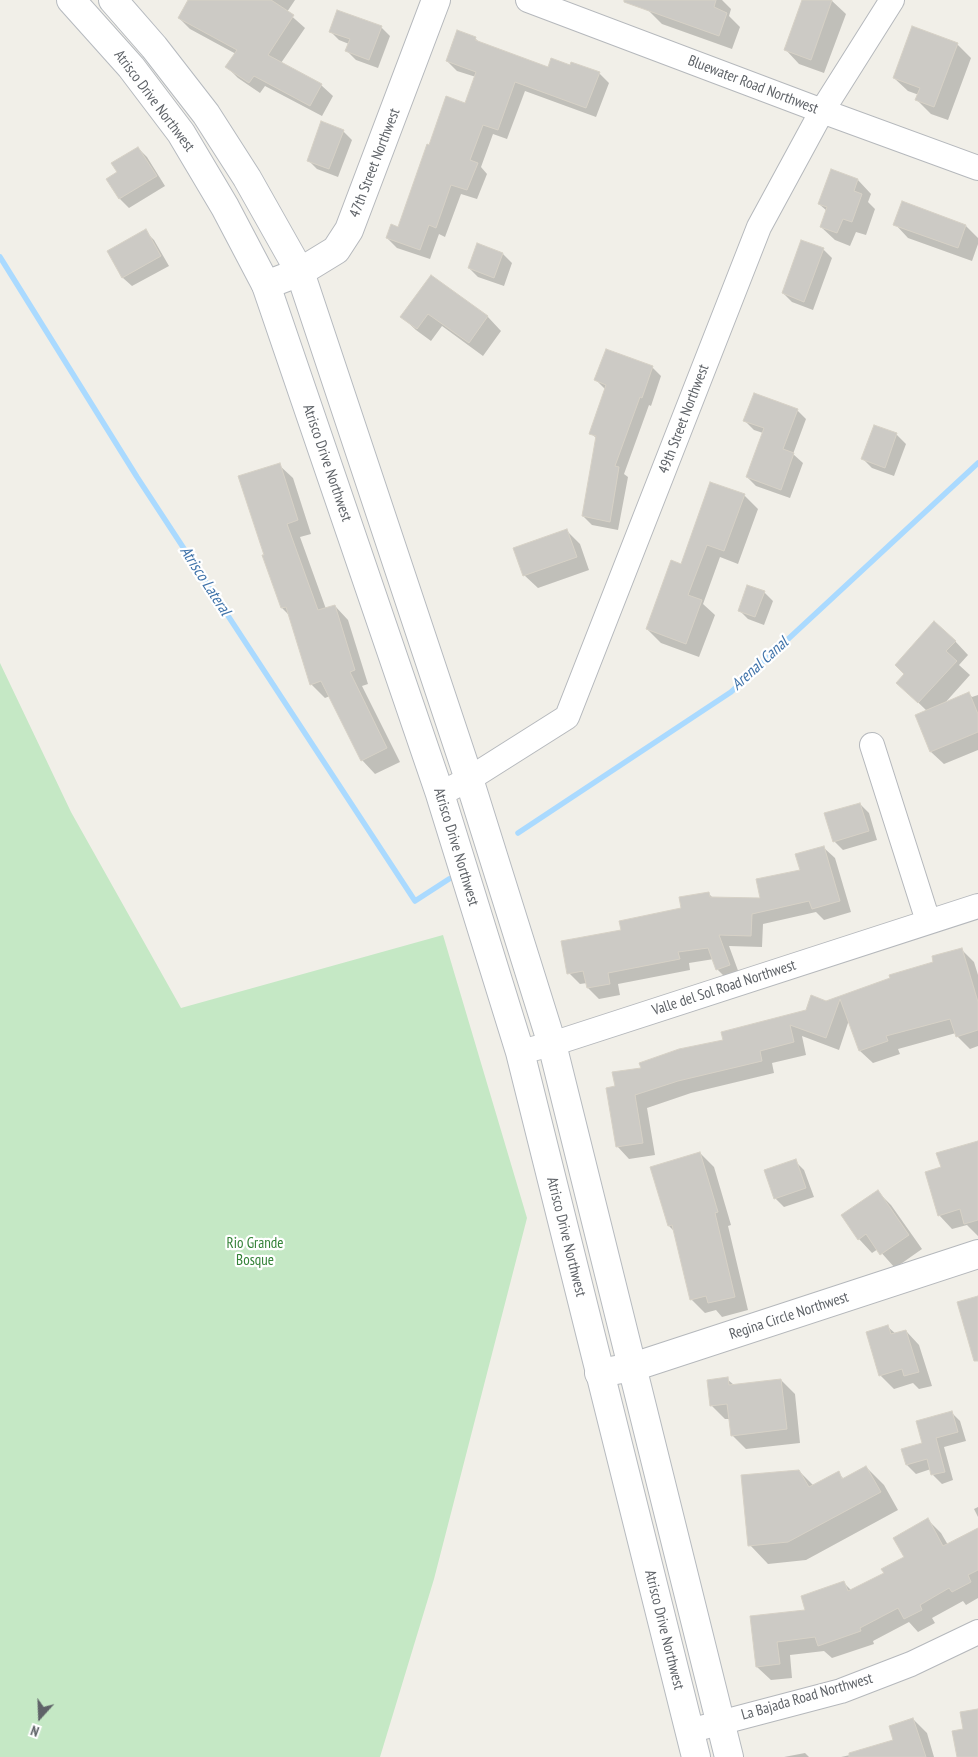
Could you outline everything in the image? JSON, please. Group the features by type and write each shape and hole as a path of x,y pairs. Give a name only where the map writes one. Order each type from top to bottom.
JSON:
{"main road":[{"name":"Atrisco Drive Northwest","path":"71,0 131,67 181,133 225,206 266,285 440,794 520,1052 696,1757"},
{"name":"Atrisco Drive Northwest","path":"113,0 154,47 206,114 247,178 300,272 469,779 552,1044 729,1757"},
{"name":"47th Street Northwest","path":"266,285 300,272 336,250 349,230 436,0"},
{"name":"Regina Circle Northwest","path":"599,1373 633,1367 978,1254"}],"street":[{"name":"Bluewater Road Northwest","path":"528,0 978,168"},
{"name":"49th Street Northwest","path":"440,794 469,779 567,717 759,227 822,111 892,0"},
{"path":"872,745 928,921"},
{"name":"Valle del Sol Road Northwest","path":"520,1052 552,1044 978,906"},
{"name":"La Bajada Road Northwest","path":"689,1730 841,1691 911,1664 978,1632"}],"green space":[{"name":"Rio Grande Bosque","path":"0,663 71,812 181,1008 443,935 527,1218 434,1579 380,1757 0,1757"}],"building":[{"path":"188,0 271,0 294,15 268,55 322,84 310,106 254,76 249,83 225,67 237,50 178,18"},
{"path":"624,0 716,0 714,7 727,13 719,36 624,2"},
{"path":"802,0 832,0 811,60 784,50"},
{"path":"337,10 382,26 369,60 345,51 350,39 329,32"},
{"path":"912,26 958,43 934,107 915,100 920,88 893,78"},
{"path":"457,30 476,37 475,40 548,67 551,58 570,65 571,62 600,72 586,108 515,82 498,130 483,125 470,160 478,163 467,190 451,185 436,228 429,225 420,250 386,238 391,224 398,227 446,96 465,103 476,72 446,61"},
{"path":"321,121 344,130 329,169 307,161"},
{"path":"138,147 157,176 119,199 106,179 117,172 111,163"},
{"path":"831,169 858,179 854,191 862,194 852,222 843,219 837,233 820,227 827,207 818,204"},
{"path":"902,201 966,225 958,248 893,225"},
{"path":"146,229 161,256 122,278 107,251"},
{"path":"801,240 824,248 804,302 782,293"},
{"path":"477,243 503,253 494,278 468,268"},
{"path":"431,275 488,316 469,343 428,314 417,329 400,317"},
{"path":"606,349 653,366 615,466 619,467 610,522 582,516 596,436 589,434 606,385 594,380"},
{"path":"754,393 798,409 783,449 794,453 781,490 746,477 764,428 743,421"},
{"path":"874,425 897,433 885,468 861,459"},
{"path":"280,463 298,520 287,524 318,610 335,605 355,670 350,672 387,748 361,761 321,681 310,685 286,607 281,608 262,555 264,555 238,476"},
{"path":"710,482 745,494 724,551 707,545 688,595 702,600 686,644 646,629 671,560 681,564"},
{"path":"567,529 577,557 523,576 513,548"},
{"path":"747,585 765,591 755,617 738,611"},
{"path":"934,621 956,641 946,651 957,661 918,703 896,683 904,674 895,665"},
{"path":"969,692 978,714 978,732 930,752 915,715"},
{"path":"860,803 869,831 833,842 824,813"},
{"path":"824,846 840,901 812,909 809,901 752,914 751,936 719,935 730,965 716,970 708,948 678,952 680,959 608,973 610,984 587,988 583,971 567,974 561,941 621,930 619,921 681,908 679,897 709,892 710,897 760,898 756,879 800,870 795,854"},
{"path":"962,948 978,1002 978,1030 956,1037 950,1019 886,1036 888,1041 859,1051 840,999 826,1038 790,1025 794,1042 760,1051 762,1061 678,1081 635,1095 643,1143 616,1147 606,1088 615,1086 612,1072 641,1068 639,1063 679,1049 723,1040 721,1032 806,1010 811,995 826,1001 890,978 889,975 933,962 932,956"},
{"path":"978,1141 978,1220 964,1224 960,1209 938,1216 925,1172 941,1167 936,1153"},
{"path":"700,1152 718,1212 715,1213 735,1297 708,1303 706,1296 690,1300 672,1225 668,1226 650,1167"},
{"path":"796,1159 806,1188 774,1199 764,1170"},
{"path":"878,1190 909,1235 880,1255 866,1234 858,1240 841,1215"},
{"path":"978,1296 978,1361 974,1361 957,1302"},
{"path":"888,1325 891,1334 906,1330 919,1372 904,1376 902,1369 879,1376 866,1332"},
{"path":"728,1377 729,1385 781,1379 787,1429 731,1436 727,1404 710,1406 707,1380"},
{"path":"952,1411 958,1432 936,1438 945,1472 931,1475 927,1459 906,1465 901,1449 922,1443 916,1421"},
{"path":"866,1466 881,1492 788,1542 748,1546 741,1475 799,1470 809,1487 839,1471 842,1479"},
{"path":"928,1518 943,1546 978,1528 978,1570 968,1575 971,1582 952,1592 949,1588 920,1605 922,1610 904,1619 898,1608 860,1628 861,1631 818,1646 815,1637 777,1642 780,1664 756,1667 750,1616 805,1610 801,1596 844,1581 848,1591 884,1573 881,1569 904,1557 893,1538"},
{"path":"978,1709 978,1757 957,1757 952,1731 963,1729 960,1712"},
{"path":"913,1718 926,1757 849,1757 849,1753 893,1740 889,1726"}],"waterway":[{"name":"Atrisco Lateral","path":"0,257 137,477 415,901 449,879"},
{"name":"Arenal Canal","path":"518,833 731,692 978,463"}]}
